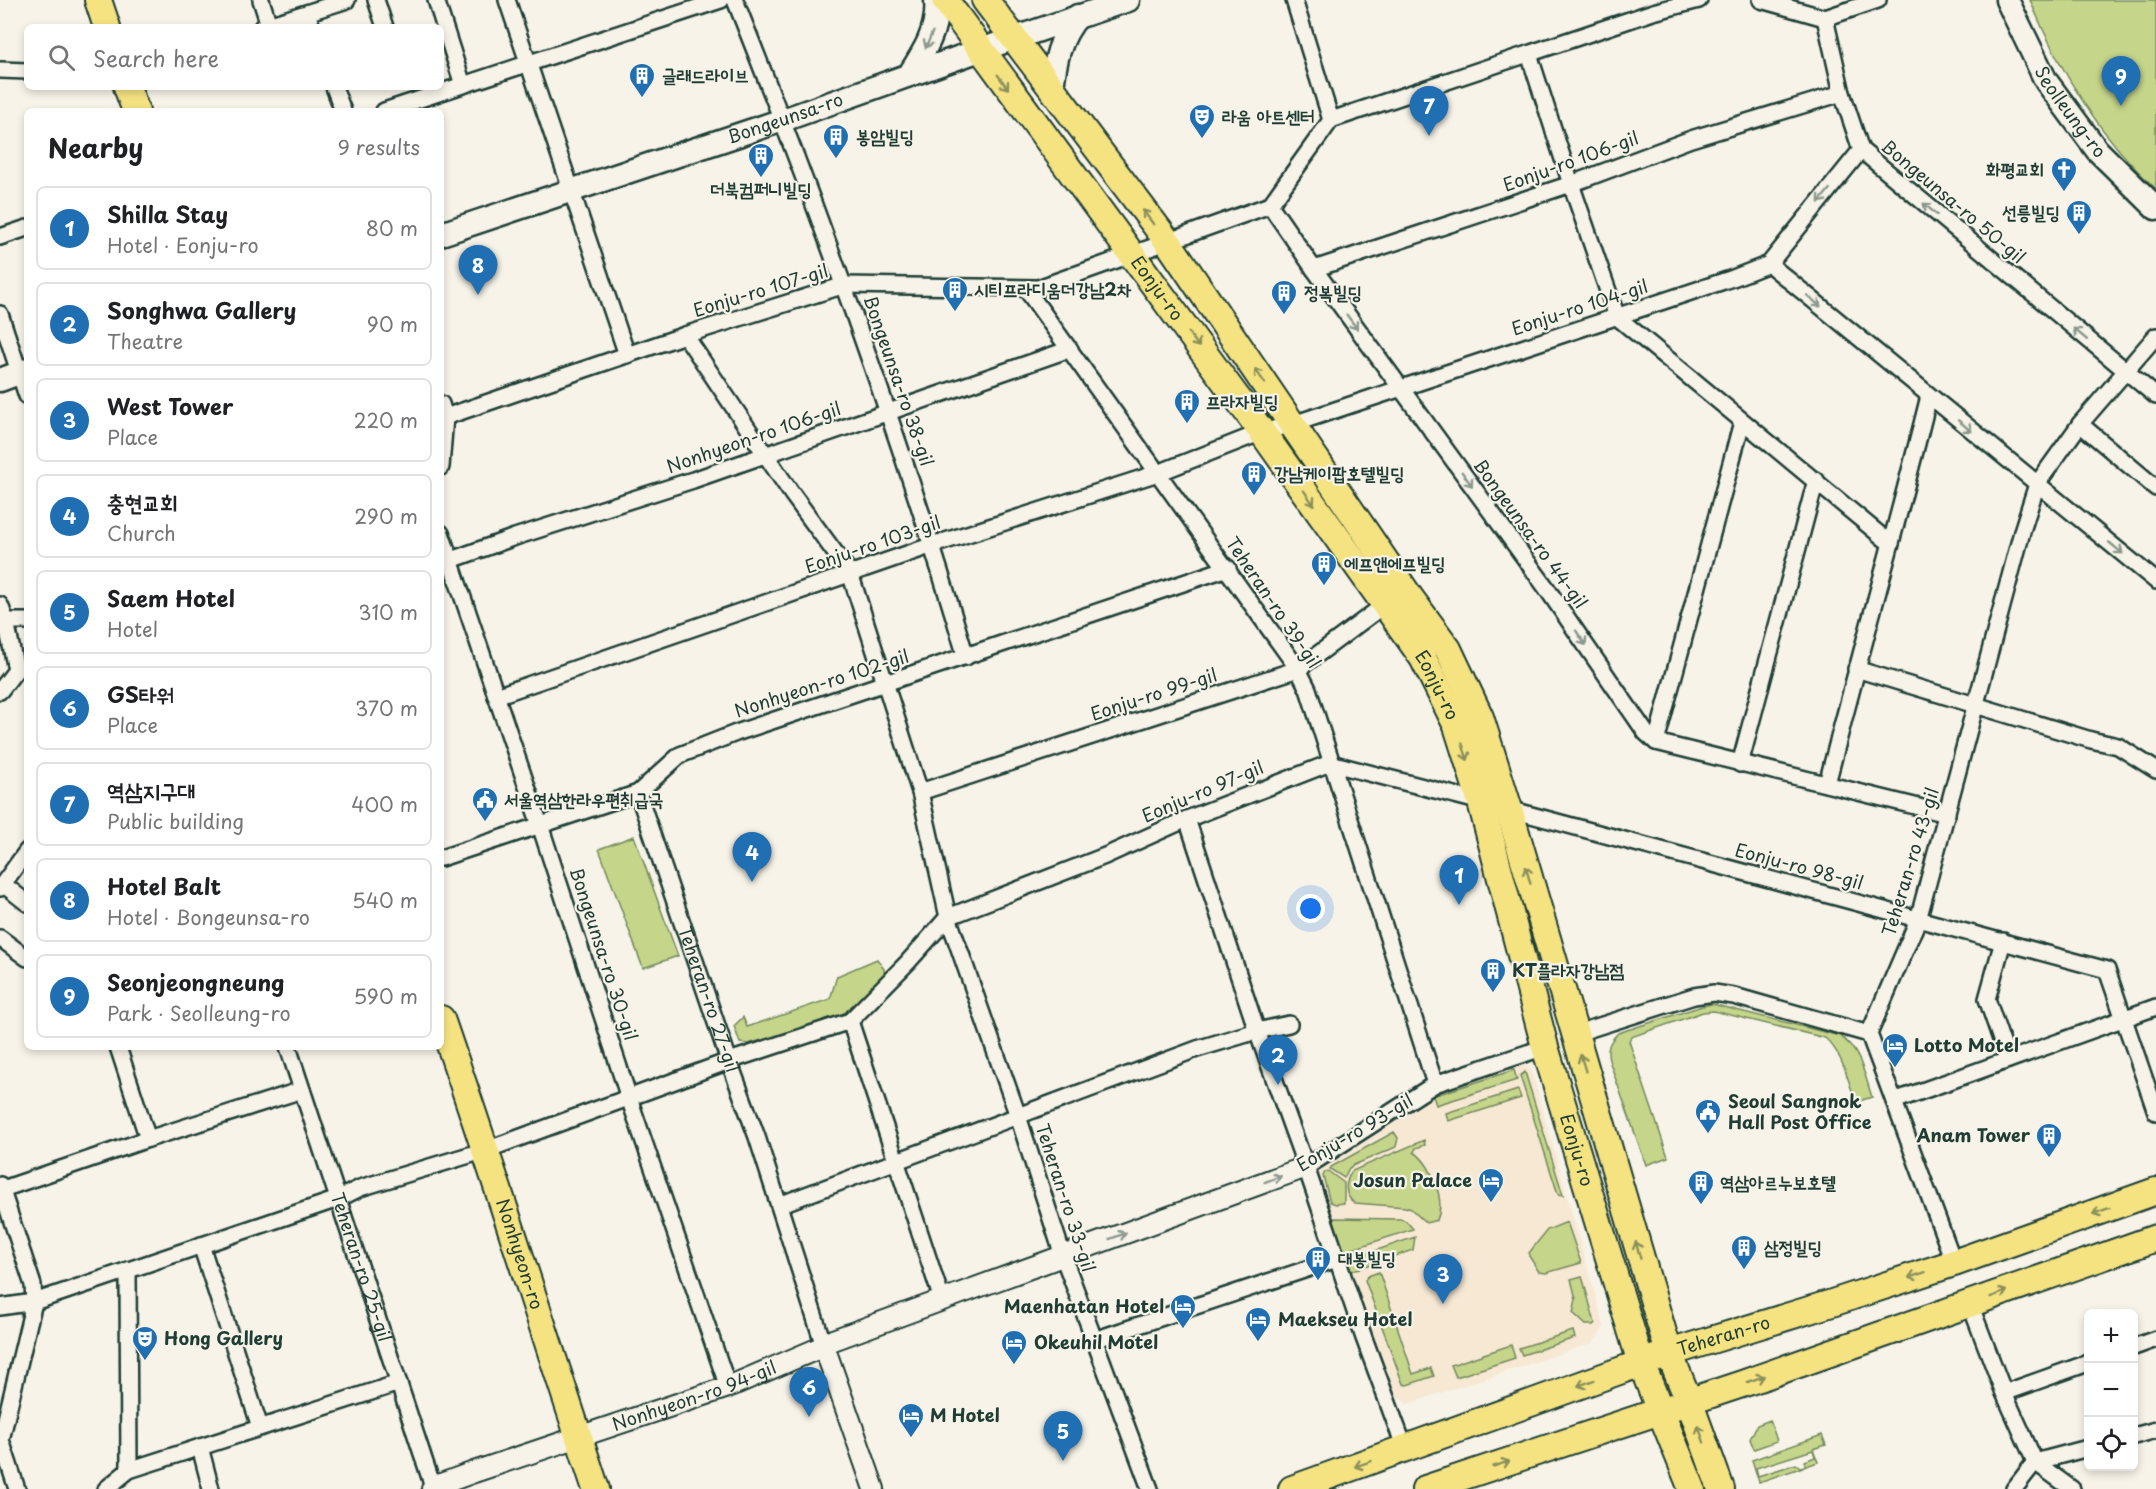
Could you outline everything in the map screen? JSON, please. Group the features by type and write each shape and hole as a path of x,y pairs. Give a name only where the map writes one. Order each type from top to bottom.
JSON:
{"main road":[{"path":"98,0 106,24"},
{"path":"909,75 923,53 934,28 937,15 936,0"},
{"name":"Eonju-ro","path":"945,0 1262,432 1423,658 1457,726 1481,802 1545,1047 1641,1363 1692,1489"},
{"name":"Eonju-ro","path":"985,0 1168,242 1411,599 1449,649 1480,717 1669,1353 1721,1489"},
{"name":"Bongeunsa-ro","path":"444,233 783,120 1013,38 1128,0"},
{"name":"Seolleung-ro","path":"2007,0 2046,81 2097,150 2156,208"},
{"path":"1052,89 1059,46 1078,16"},
{"path":"128,90 135,108"},
{"name":"Nonhyeon-ro","path":"444,1028 596,1489"},
{"name":"Teheran-ro","path":"1292,1489 1669,1353 1954,1263 2156,1191"},
{"path":"1425,1489 1661,1411 2156,1238"}],"street":[{"path":"261,0 265,24"},
{"path":"280,24 309,20 346,0"},
{"path":"376,0 384,24"},
{"path":"436,0 444,24"},
{"path":"507,0 627,355"},
{"path":"393,108 721,0"},
{"name":"Bongeunsa-ro 38-gil","path":"735,0 845,285 933,545 966,657"},
{"path":"1294,0 1331,120"},
{"path":"1270,205 1331,120 1653,12 1699,0"},
{"path":"1761,0 1825,18 1878,0"},
{"name":"Bongeunsa-ro 50-gil","path":"1825,18 1842,93 1861,150 2156,396"},
{"path":"444,25 463,85"},
{"path":"1530,54 1571,184 1617,317 1892,544"},
{"path":"0,70 24,71"},
{"path":"335,90 342,108"},
{"path":"406,90 411,102"},
{"name":"Eonju-ro 106-gil","path":"1314,269 1571,184 1691,139 1842,93"},
{"path":"1861,150 1769,264 2156,581"},
{"name":"Eonju-ro 107-gil","path":"444,410 627,355 845,285 1038,288 1270,205"},
{"name":"Bongeunsa-ro 44-gil","path":"1270,205 1400,388 1545,585 1646,733 1656,742"},
{"path":"0,237 24,229"},
{"name":"Eonju-ro 104-gil","path":"1262,432 1293,424 1617,317 1769,264"},
{"name":"Teheran-ro 39-gil","path":"1026,289 1228,568 1298,669 1308,689 1435,1084"},
{"path":"0,314 15,374 24,390"},
{"name":"Teheran-ro 33-gil","path":"685,335 792,494 850,573 920,792 948,917 1018,1116 1063,1256 1150,1489"},
{"name":"Teheran-ro 43-gil","path":"1869,1034 1918,920 2023,528 2037,484 2080,424 2156,336"},
{"name":"Nonhyeon-ro 106-gil","path":"451,560 888,413 1070,349"},
{"path":"1827,784 1856,669 1892,544 1929,396"},
{"path":"1742,422 1656,742 1947,814"},
{"path":"2080,424 2156,488"},
{"name":"Eonju-ro 103-gil","path":"496,696 933,545 1158,473 1262,432"},
{"path":"1740,764 1816,480"},
{"name":"Bongeunsa-ro 30-gil","path":"444,541 629,1098 728,1387"},
{"name":"Nonhyeon-ro 102-gil","path":"444,857 638,793 680,755 736,733 1228,568"},
{"path":"0,605 16,670 0,691"},
{"name":"Eonju-ro 99-gil","path":"920,792 1298,669 1384,605"},
{"path":"3,621 24,621"},
{"path":"1856,669 2091,740 2118,746 2156,770"},
{"path":"1330,763 1481,802"},
{"name":"Eonju-ro 97-gil","path":"948,917 1105,856 1187,819 1330,763"},
{"name":"Teheran-ro 27-gil","path":"638,793 757,1137 873,1489"},
{"name":"Eonju-ro 98-gil","path":"1481,802 2107,970 2123,1018"},
{"path":"1187,819 1257,1031 1405,1449"},
{"path":"24,856 1,886 24,901"},
{"path":"0,1307 34,1302 338,1199 360,1188 486,1150 729,1061 850,1021 948,917"},
{"path":"0,938 24,956"},
{"path":"2003,941 1987,999 2008,1060"},
{"path":"1574,1035 1694,996 1714,993 1734,996 1869,1034 1954,1263"},
{"path":"1894,1101 2156,1007"},
{"path":"2123,1018 2156,1112"},
{"path":"850,1021 942,1300"},
{"path":"779,1205 1197,1049 1289,1024"},
{"name":"Eonju-ro 93-gil","path":"1063,1256 1305,1167 1435,1084 1545,1047"},
{"path":"119,1050 148,1140"},
{"name":"Teheran-ro 25-gil","path":"289,1050 433,1488"},
{"path":"17,1489 1,1440 34,1302 33,1285 0,1188 302,1090"},
{"path":"201,1245 260,1427"},
{"name":"Nonhyeon-ro 94-gil","path":"433,1488 728,1387 833,1340 1063,1256"},
{"path":"1094,1340 1337,1259"},
{"path":"128,1270 129,1470"},
{"path":"1970,1304 2004,1393 2035,1462 2072,1489"},
{"path":"2138,1345 2156,1339"},
{"path":"2004,1393 2084,1364"},
{"path":"106,1489 129,1470 399,1383"},
{"path":"2138,1435 2156,1430"},
{"path":"200,1447 211,1489"},
{"path":"2014,1489 2035,1462 2084,1449"}],"shaded area":[{"path":"1517,1062 1531,1069 1604,1326 1593,1343 1407,1404 1394,1395 1316,1172 1320,1164 1388,1124 1424,1094"}],"green space":[{"path":"2030,0 2156,0 2156,189 2117,147 2083,101 2054,52"},
{"path":"634,836 678,956 643,968 599,849"},
{"path":"877,959 884,969 885,978 842,1017 748,1044 740,1043 734,1026 743,1017 747,1027 830,999 837,976"},
{"path":"1712,1004 1840,1036 1847,1041 1857,1055 1872,1097 1856,1102 1841,1060 1825,1038 1714,1011 1703,1012 1631,1037 1629,1041 1668,1157 1646,1165 1609,1060 1609,1045 1618,1033"},
{"path":"1514,1070 1517,1080 1436,1105 1433,1096"},
{"path":"1525,1072 1563,1195 1558,1194 1520,1076"},
{"path":"1518,1090 1521,1098 1448,1121 1446,1113"},
{"path":"1394,1132 1398,1138 1396,1147 1354,1165 1349,1168 1344,1178 1330,1169 1331,1167"},
{"path":"1424,1140 1425,1145 1416,1148 1414,1152 1426,1164 1435,1183 1440,1202 1437,1220 1426,1223 1411,1209 1405,1207 1355,1203 1351,1200 1346,1188 1352,1171"},
{"path":"1328,1171 1344,1183 1344,1203 1330,1202 1323,1176"},
{"path":"1333,1218 1401,1219 1413,1229 1344,1252"},
{"path":"1567,1222 1581,1263 1546,1273 1539,1272 1529,1253 1547,1230"},
{"path":"1415,1237 1413,1250 1351,1271 1348,1260"},
{"path":"1379,1272 1413,1374 1431,1368 1434,1376 1407,1385 1403,1384 1365,1280 1368,1276"},
{"path":"1582,1276 1595,1323 1593,1325 1586,1325 1573,1313 1576,1299 1571,1279"},
{"path":"1573,1331 1575,1338 1522,1355 1519,1348"},
{"path":"1511,1345 1515,1358 1456,1377 1451,1365"},
{"path":"1770,1420 1777,1441 1754,1449 1750,1439 1757,1425"},
{"path":"1822,1435 1826,1445 1813,1449 1818,1462 1759,1482 1752,1460","holes":["1813,1450 1815,1457 1805,1461 1805,1466 1800,1467 1796,1464 1758,1476 1756,1468"]}],"place":[{"name":"글래드라이브","path":"642,99"},
{"name":"Seonjeongneung","path":"2121,106"},
{"name":"역삼지구대","path":"1429,136"},
{"name":"라움 아트센터","path":"1202,140"},
{"name":"봉암빌딩","path":"836,160"},
{"name":"더북컴퍼니빌딩","path":"761,179"},
{"name":"화평교회","path":"2064,193"},
{"name":"선릉빌딩","path":"2079,236"},
{"name":"Hotel Balt","path":"478,295"},
{"name":"시티프라디움더강남2차","path":"955,313"},
{"name":"정복빌딩","path":"1284,316"},
{"name":"프라자빌딩","path":"1187,425"},
{"name":"강남케이팝호텔빌딩","path":"1254,497"},
{"name":"에프앤에프빌딩","path":"1324,587"},
{"name":"서울역삼한라우편취급국","path":"485,823"},
{"name":"충현교회","path":"752,882"},
{"name":"Shilla Stay","path":"1459,905"},
{"name":"KT플라자강남점","path":"1493,994"},
{"name":"Lotto Motel","path":"1895,1069"},
{"name":"Songhwa Gallery","path":"1278,1085"},
{"name":"Seoul Sangnok Hall Post Office","path":"1708,1135"},
{"name":"Anam Tower","path":"2049,1159"},
{"name":"Josun Palace","path":"1491,1204"},
{"name":"역삼아르누보호텔","path":"1701,1206"},
{"name":"삼정빌딩","path":"1744,1271"},
{"name":"대봉빌딩","path":"1318,1282"},
{"name":"West Tower","path":"1443,1304"},
{"name":"Maenhatan Hotel","path":"1183,1330"},
{"name":"Maekseu Hotel","path":"1258,1343"},
{"name":"Hong Gallery","path":"145,1362"},
{"name":"Okeuhil Motel","path":"1014,1366"},
{"name":"GS타워","path":"809,1417"},
{"name":"M Hotel","path":"911,1439"},
{"name":"Saem Hotel","path":"1063,1461"}]}
